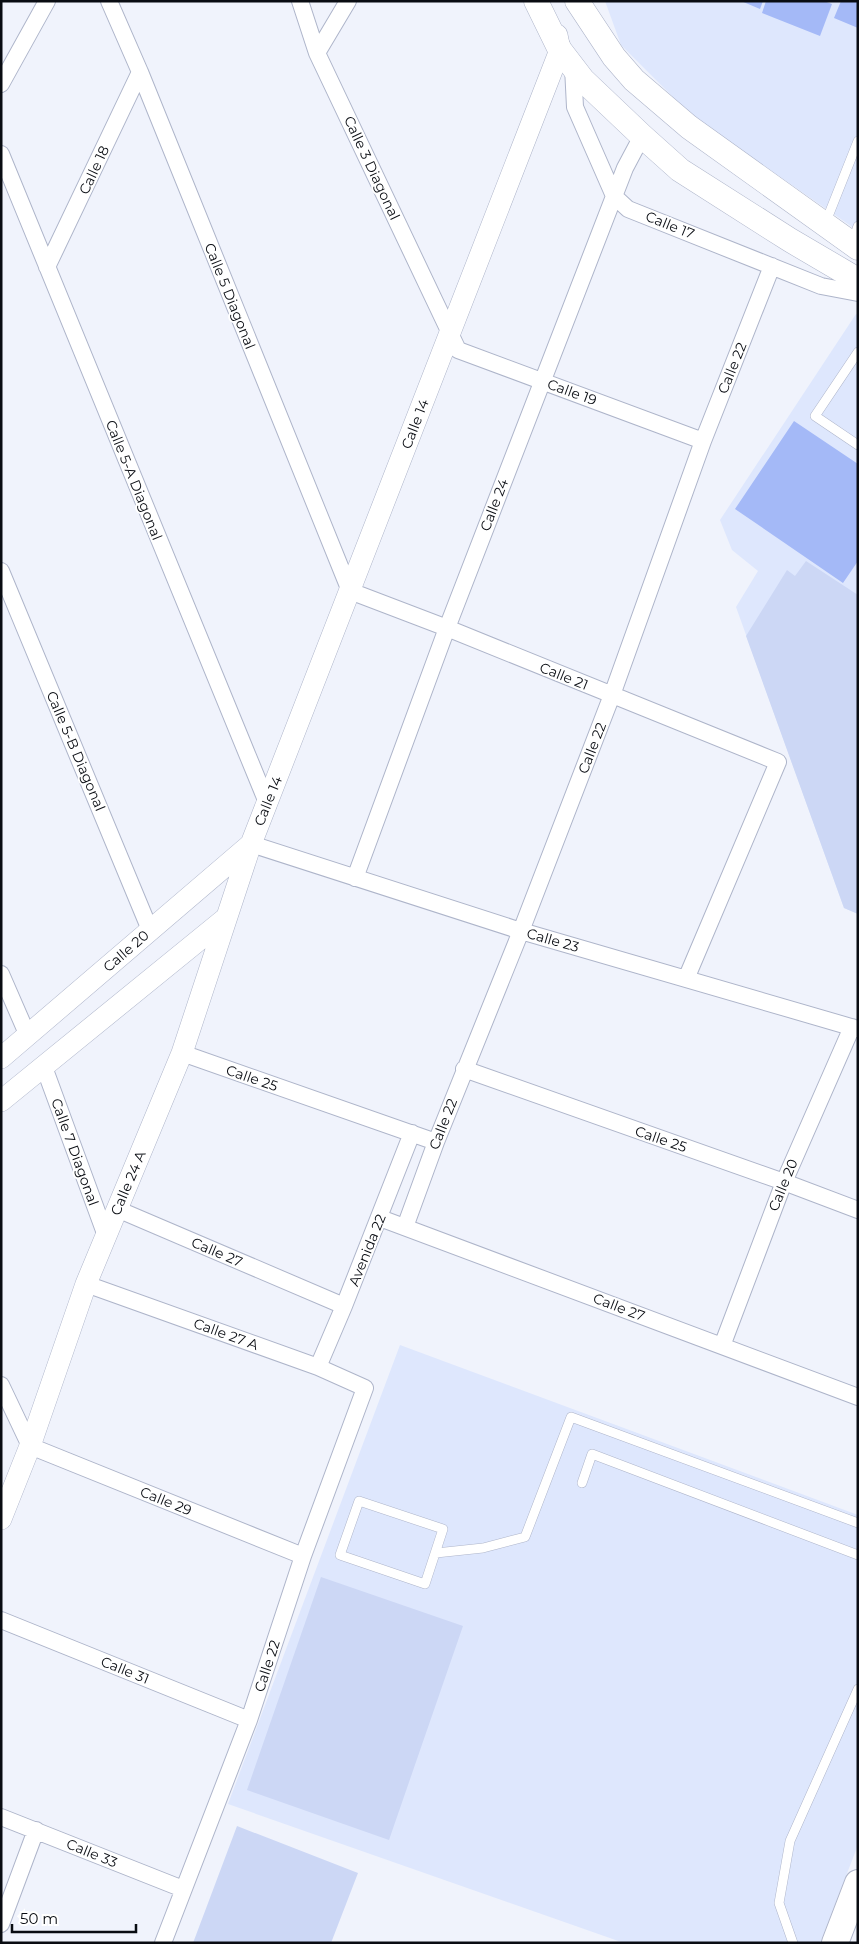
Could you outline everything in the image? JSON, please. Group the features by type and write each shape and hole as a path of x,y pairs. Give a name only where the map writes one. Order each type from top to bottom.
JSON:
{"main road":[{"path":"536,1 567,59 583,80 680,170 806,250 858,280"},
{"path":"577,1 614,57 634,80 688,127 825,226 856,239"},
{"path":"567,59 589,46 614,57"},
{"path":"806,250 825,226"},
{"path":"835,1943 858,1883"}],"street":[{"path":"1,84 47,1"},
{"name":"Calle 5 Diagonal","path":"109,1 140,72 350,591"},
{"name":"Calle 3 Diagonal","path":"300,1 317,53 450,333"},
{"path":"317,53 348,1"},
{"path":"549,1 567,59"},
{"path":"588,1 600,37"},
{"name":"Calle 17","path":"567,59 575,107 614,196 628,209 821,286 858,293"},
{"name":"Calle 14","path":"251,844 268,805 450,333 567,59"},
{"name":"Calle 18","path":"47,267 140,72"},
{"name":"Calle 24","path":"355,878 447,628 542,381 625,168 642,136"},
{"name":"Calle 5-A Diagonal","path":"1,154 268,805"},
{"name":"Calle 22","path":"405,1227 464,1070 521,931 612,695 703,441 772,266"},
{"name":"Calle 19","path":"450,333 458,350 703,441"},
{"name":"Calle 5-B Diagonal","path":"1,571 150,930"},
{"name":"Calle 21","path":"350,591 447,628 778,762 686,979"},
{"name":"Calle 20","path":"1,1058 251,844"},
{"name":"Calle 23","path":"251,844 521,931 855,1028"},
{"name":"Calle 24 A","path":"1,1519 30,1446 86,1284 182,1053 251,844"},
{"path":"1,1101 226,918"},
{"path":"1,974 28,1036"},
{"name":"Calle 20","path":"722,1346 784,1182 855,1028"},
{"name":"Calle 25","path":"182,1053 436,1142"},
{"name":"Calle 7 Diagonal","path":"44,1067 106,1236"},
{"name":"Calle 25","path":"464,1070 784,1182 858,1210"},
{"name":"Avenida 22","path":"318,1367 380,1218 412,1133"},
{"name":"Calle 27","path":"117,1209 344,1306"},
{"name":"Calle 27","path":"380,1218 858,1398"},
{"name":"Calle 27 A","path":"86,1284 318,1367 365,1388"},
{"path":"1,1385 30,1446"},
{"name":"Calle 22","path":"163,1943 249,1720 303,1556 365,1388"},
{"name":"Calle 29","path":"30,1446 303,1556"},
{"name":"Calle 31","path":"1,1620 249,1720"},
{"name":"Calle 33","path":"1,1816 183,1890"},
{"path":"1,1924 36,1830"}],"lane":[{"path":"825,226 858,141"},
{"path":"858,352 815,416 858,445"},
{"path":"436,1553 483,1548 525,1536 571,1418 858,1523"},
{"path":"582,1483 592,1454 858,1555"},
{"path":"359,1500 443,1529 436,1553 425,1584 340,1555 359,1500"},
{"path":"793,1943 779,1903 790,1841 858,1689"}],"shaded area":[{"path":"605,1 858,1 858,231 691,115 621,45"},
{"path":"856,314 858,315 858,914 844,908 736,607 758,571 732,550 720,520"},
{"path":"806,561 858,595 858,914 844,908 746,636 787,570 795,576"},
{"path":"400,1345 858,1515 858,1845 820,1943 624,1943 228,1804"},
{"path":"321,1577 463,1626 389,1840 247,1790"},
{"path":"237,1826 358,1873 331,1943 193,1943"}],"building":[{"path":"741,1 763,1 760,9"},
{"path":"766,1 824,1 832,4 820,36 762,13"},
{"path":"841,1 858,1 858,28 834,18"},
{"path":"794,421 858,464 858,561 843,583 735,509"}]}
